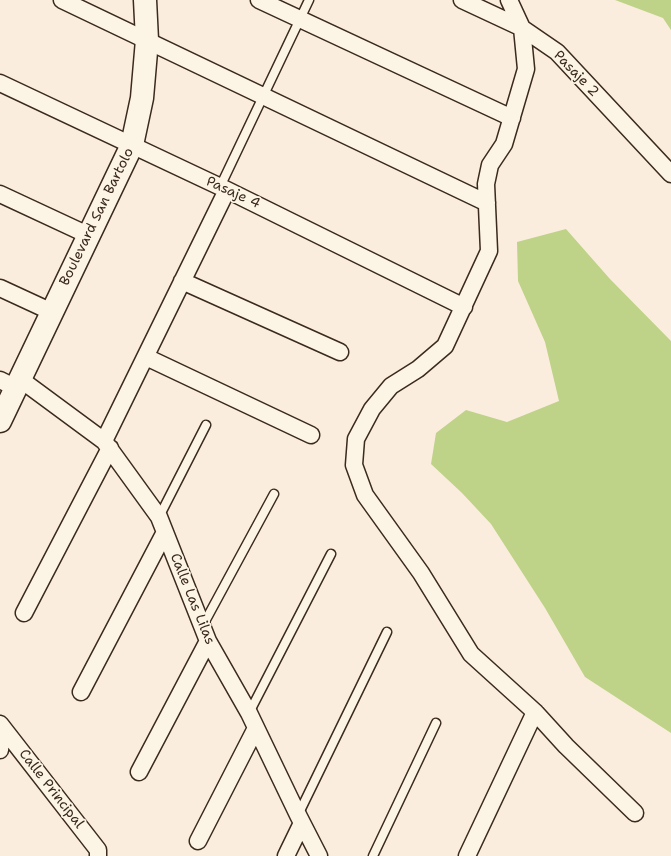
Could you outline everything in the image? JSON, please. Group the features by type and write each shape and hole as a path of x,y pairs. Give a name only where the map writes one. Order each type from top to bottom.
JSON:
{"main road":[{"name":"Boulevard San Bartolo","path":"0,420 12,382 52,312 132,145 142,98 148,40 145,0"}],"street":[{"path":"62,0 487,203"},
{"path":"259,0 512,118"},
{"name":"Pasaje 2","path":"462,0 522,28 557,52 671,174"},
{"path":"509,0 522,28 526,69 504,144 490,165 486,184 489,251 445,346 418,369 391,386 372,409 356,439 354,465 365,495 420,573 471,654 536,712 566,746 635,813"},
{"name":"Pasaje 4","path":"0,83 223,188 464,307"},
{"path":"24,613 107,445 223,188"},
{"path":"0,194 88,235"},
{"path":"182,281 340,352"},
{"path":"0,288 52,312"},
{"path":"146,357 311,435"},
{"name":"Calle Las Lilas","path":"12,382 107,445 159,517 205,634 249,713 319,856"},
{"path":"81,692 165,532"},
{"path":"139,772 205,634"},
{"path":"467,856 536,712"},
{"path":"0,750 1,725"},
{"name":"Calle Principal","path":"1,725 99,854"},
{"path":"198,841 256,728"},
{"path":"286,856 300,819"}],"lane":[{"path":"223,188 263,96 309,0"},
{"path":"159,517 206,424"},
{"path":"205,634 274,494"},
{"path":"249,713 331,554"},
{"path":"300,819 387,632"},
{"path":"373,856 436,723"}],"green space":[{"path":"615,0 671,0 671,30 663,18"},
{"path":"566,229 610,279 671,341 671,733 585,677 545,608 491,524 462,493 431,464 436,433 466,410 507,422 559,401 545,342 518,281 517,242"}]}
